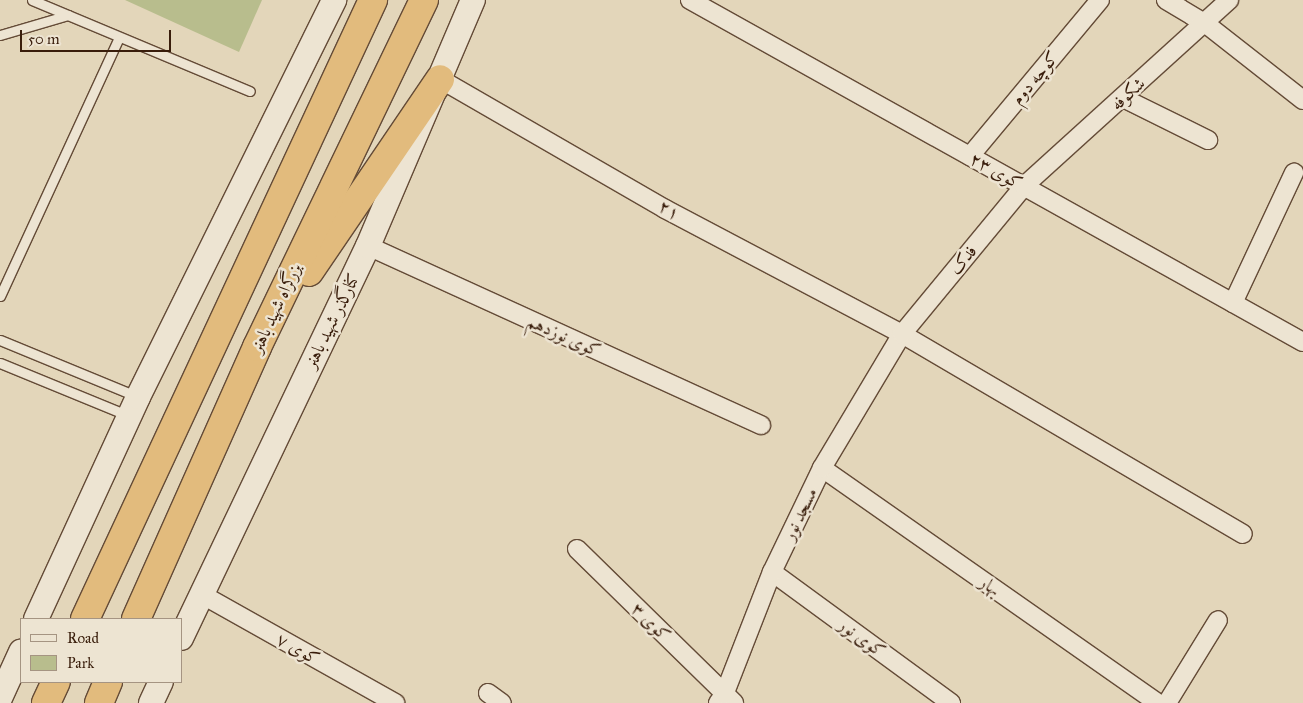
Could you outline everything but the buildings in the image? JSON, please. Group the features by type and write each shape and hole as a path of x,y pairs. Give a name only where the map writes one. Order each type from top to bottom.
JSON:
{"highway":[{"path":"85,618 373,0"},
{"name":"بزرگراه شهید باهنر","path":"136,618 257,347 424,0"},
{"path":"257,347 440,79"},
{"path":"179,418 218,434"},
{"path":"46,703 56,683"}],"main road":[{"path":"36,618 134,406 334,0"},
{"name":"کنارگذر شهید باهنر","path":"182,636 368,246 473,0"},
{"path":"0,698 20,654"},
{"path":"151,703 161,683"}],"street":[{"name":"کوی ۲۳","path":"690,0 1303,342"},
{"name":"کوچه دوم","path":"970,156 1100,0"},
{"path":"1166,0 1206,24 1303,100"},
{"name":"شکوفه","path":"1024,186 1206,24 1229,0"},
{"name":"۲۱","path":"440,79 665,209 902,334 1243,534"},
{"path":"1123,98 1208,140"},
{"path":"1233,303 1294,173"},
{"name":"فدک","path":"902,334 1024,186"},
{"name":"کوی نوزدهم","path":"368,246 761,425"},
{"name":"مسجد نور","path":"725,700 772,572 822,468 902,334"},
{"name":"بهار","path":"822,468 1158,703"},
{"name":"کوی ۳","path":"577,549 725,700"},
{"name":"کوی نور","path":"772,572 951,703"},
{"name":"کوی ۷","path":"202,594 395,703"},
{"path":"1166,703 1218,620"}],"lane":[{"path":"32,0 250,91"},
{"path":"0,35 68,15"},
{"path":"0,296 119,37"},
{"path":"0,340 134,406"},
{"path":"0,362 134,406"}],"green space":[{"path":"125,0 262,0 239,52"}]}
